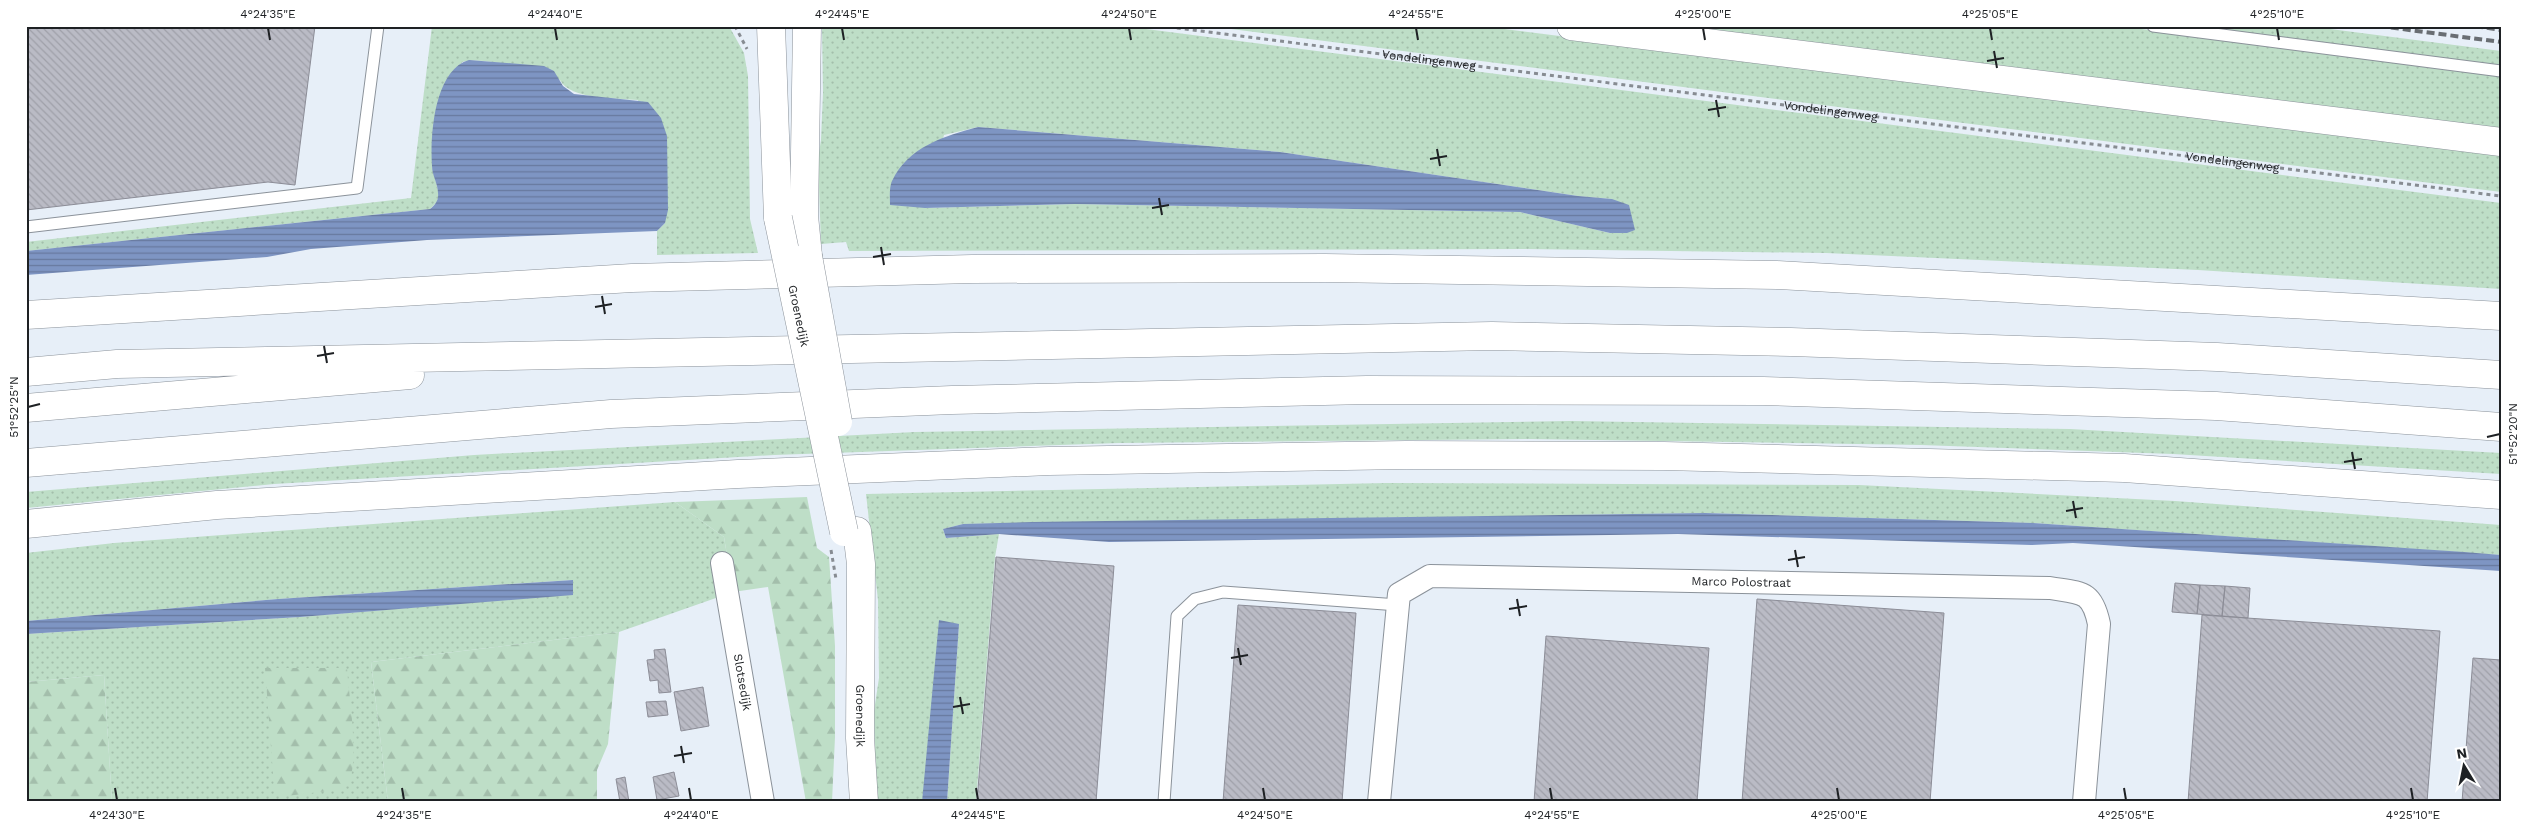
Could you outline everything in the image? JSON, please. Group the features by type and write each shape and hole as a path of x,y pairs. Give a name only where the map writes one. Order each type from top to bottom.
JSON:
{"main road":[{"name":"Groenedijk","path":"771,26 791,217 851,532"},
{"name":"Groenedijk","path":"807,26 791,217 808,256 851,532 850,569 859,600 860,738 864,802"},
{"path":"1571,26 2501,142"},
{"path":"26,315 632,278 972,269 1325,268 1777,275 2501,316"},
{"path":"26,372 117,364 1492,336 1791,342 2217,357 2501,375"},
{"path":"26,408 681,352"},
{"path":"26,463 611,414 952,400 1368,390 1763,391 2206,406 2501,427"},
{"path":"26,524 217,505 738,474 1049,461 1406,455 1664,456 2124,468 2501,495"}],"street":[{"name":"Slotsedijk","path":"722,563 763,802"},
{"name":"Marco Polostraat","path":"1398,605 1399,594 1430,576 2050,588 2084,595 2092,600 2099,624 2084,802"},
{"path":"1379,802 1398,605"}],"lane":[{"path":"26,227 357,188 378,26"},
{"path":"2153,26 2501,72"},
{"path":"1164,802 1177,616 1194,598 1223,592 1398,605"}],"path":[{"name":"Vondelingenweg","path":"1161,26 2501,196"}],"green space":[{"path":"432,26 729,26 744,53 748,76 750,219 758,253 657,255 657,231 665,223 638,100 584,95 565,87 560,80 498,63 473,60 462,62 432,167 439,194 437,202 430,209 26,251 26,242 411,198"},
{"path":"822,26 1123,26 2501,203 2501,289 2198,270 1826,253 1525,249 849,251 846,242 821,244 818,159 821,140 823,93","holes":["978,127 1280,152 1578,196 1612,199 1610,233 1520,212 1075,204 925,208 944,135"]},
{"path":"1208,26 1481,26 2501,156 2501,192"},
{"path":"1666,26 2118,26 2501,75 2501,137"},
{"path":"2187,26 2307,26 2501,51 2501,67"},
{"path":"1570,421 2070,429 2501,453 2501,474 2173,454 1921,445 1528,439 1119,443 774,455 274,484 26,508 26,492 474,455 915,432"},
{"path":"1387,483 1859,485 2175,501 2501,525 2501,555 2033,523 1705,513 963,524 943,529 946,538 999,534 995,557 976,802 947,802 959,624 922,802 876,802 874,711 879,678 878,600 866,494"},
{"path":"807,497 817,548 829,557 835,646 835,737 832,802 806,802 768,587 733,592 724,537 675,502"},
{"path":"675,502 724,537 733,592 619,632 371,662 388,802 112,802 104,675 26,682 26,634 300,617 573,594 572,580 278,599 26,621 26,553 114,543"},
{"path":"619,632 608,744 597,770 597,802 388,802 371,662"},
{"path":"265,668 347,668 353,745 353,760 348,785 336,790 286,796 278,794 274,787"},
{"path":"104,675 112,802 26,802 26,682"}],"water":[{"path":"469,60 544,66 554,71 563,86 574,94 648,102 661,118 667,136 668,210 665,223 657,231 427,240 311,249 267,257 26,275 26,251 430,209 438,198 432,169 432,138 441,90 457,66"},
{"path":"978,127 1280,152 1578,196 1612,199 1629,205 1635,230 1627,233 1610,233 1520,212 1075,204 925,208 890,205 892,181 907,159 917,151 940,139"},
{"path":"1705,513 2033,523 2464,552 2501,555 2501,571 2073,543 2031,545 1678,534 1109,542 999,534 946,538 943,529 963,524 1032,522"},
{"path":"573,580 573,595 300,617 26,634 26,621 278,599"},
{"path":"939,620 959,624 947,802 922,802"}],"building":[{"path":"26,26 315,26 295,185 268,182 26,210"},
{"path":"996,557 1114,566 1096,802 977,802"},
{"path":"2175,583 2200,585 2197,614 2172,612"},
{"path":"2200,585 2225,586 2222,616 2197,614"},
{"path":"2225,586 2250,588 2248,618 2222,616"},
{"path":"1757,599 1944,613 1930,802 1742,802"},
{"path":"1238,605 1356,613 1342,802 1223,802"},
{"path":"2202,615 2440,631 2427,802 2188,802"},
{"path":"1546,636 1709,648 1697,802 1534,802"},
{"path":"665,649 671,692 659,693 658,680 650,681 647,660 655,659 654,650"},
{"path":"2473,658 2501,660 2501,802 2462,802"},
{"path":"703,687 709,726 681,731 674,692"},
{"path":"666,701 668,715 648,717 646,702"},
{"path":"674,772 679,796 657,800 653,777"},
{"path":"625,777 629,802 620,802 616,779"}],"railway":[{"path":"2379,26 2501,42"},
{"path":"2475,26 2501,30"}]}
